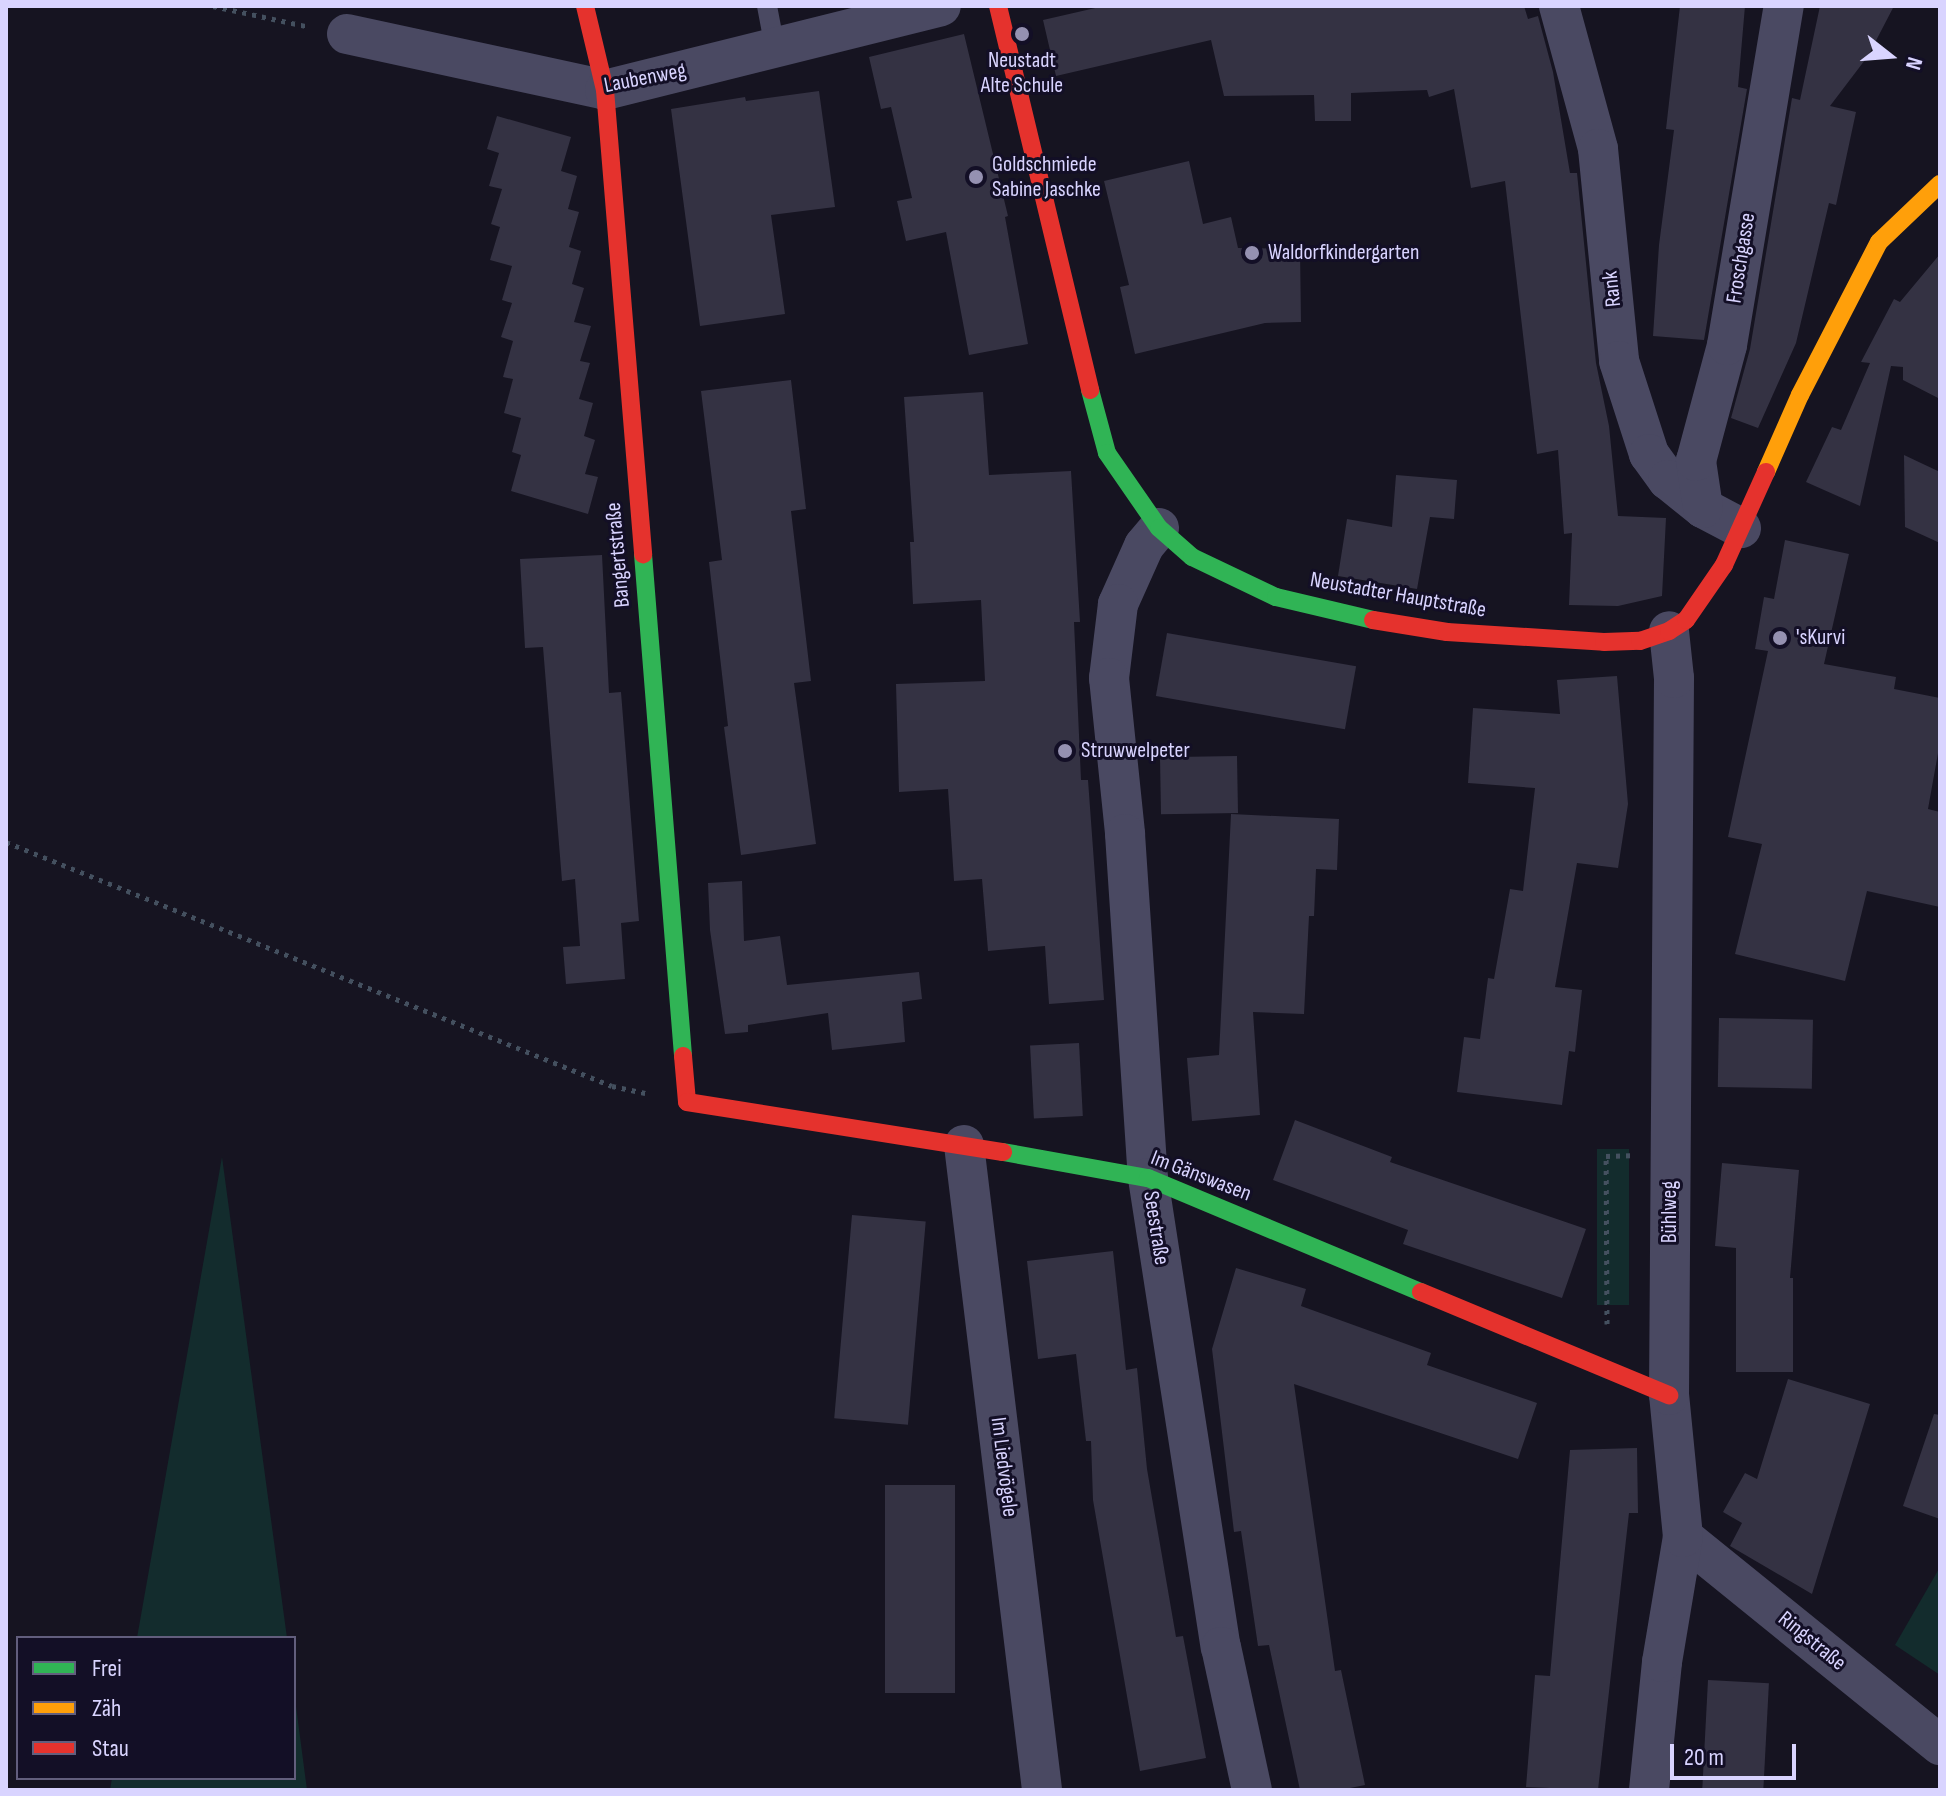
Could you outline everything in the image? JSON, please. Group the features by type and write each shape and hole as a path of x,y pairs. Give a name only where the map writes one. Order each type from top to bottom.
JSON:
{"street":[{"name":"Bangertstraße","path":"585,6 605,90 687,1102"},
{"name":"Laubenweg","path":"347,34 605,90 941,6"},
{"name":"Neustadter Hauptstraße","path":"998,6 1094,412 1107,453 1159,528 1192,557 1276,597 1333,613 1447,632 1556,640 1640,641 1669,631 1698,606 1724,565 1800,395 1879,242 1940,184"},
{"name":"Rank","path":"1559,6 1598,149 1619,361 1649,454 1668,480 1703,508 1741,528"},
{"name":"Froschgasse","path":"1703,508 1696,461 1727,345 1784,6"},
{"name":"Seestraße","path":"1159,528 1144,546 1118,604 1109,678 1125,834 1148,1178 1221,1647 1252,1790"},
{"name":"Bühlweg","path":"1649,1790 1662,1662 1683,1537 1669,1395 1674,678 1669,631"},
{"name":"Im Gänswasen","path":"687,1102 964,1145 1148,1178 1669,1395"},
{"name":"Im Liedvögele","path":"964,1145 1042,1790"},
{"name":"Ringstraße","path":"1683,1537 1940,1745"}],"lane":[{"path":"767,6 775,48"}],"path":[{"path":"213,6 347,34"},
{"path":"6,842 612,1086 687,1102"},
{"path":"1607,1329 1606,1156 1636,1155"}],"green space":[{"path":"1597,1149 1629,1149 1629,1305 1597,1305"},
{"path":"222,1157 287,1636 137,1636"},
{"path":"1940,1567 1940,1675 1895,1645"},
{"path":"296,1706 307,1790 110,1790 112,1780 296,1780"}],"building":[{"path":"1104,6 1524,6 1528,19 1538,16 1553,72 1570,173 1577,173 1596,363 1609,426 1618,516 1666,518 1662,596 1618,606 1569,605 1572,533 1564,534 1558,450 1537,454 1505,181 1471,188 1454,89 1429,97 1427,90 1351,93 1351,121 1315,121 1314,95 1224,96 1211,40 1056,76 1043,20"},
{"path":"1680,6 1745,6 1738,87 1747,89 1704,340 1653,336 1659,245 1674,130 1666,129"},
{"path":"1820,6 1894,6 1868,56 1830,106 1856,112 1836,205 1829,203 1796,343 1758,428 1731,418 1750,349 1792,98 1800,100"},
{"path":"964,34 1008,216 1005,217 1028,344 969,355 946,232 906,241 897,201 912,198 891,107 881,109 869,57"},
{"path":"819,91 835,207 771,215 785,314 700,326 671,109 745,97 746,101"},
{"path":"497,116 571,137 561,171 577,176 568,209 579,212 569,247 581,251 572,284 584,288 574,322 591,326 580,361 590,363 579,399 593,403 584,436 595,440 585,474 598,477 588,514 511,491 521,455 512,452 521,418 504,413 513,379 503,377 513,341 501,337 512,303 502,300 512,266 490,260 500,227 491,224 502,189 489,186 499,153 487,149"},
{"path":"1189,161 1203,224 1231,217 1238,248 1300,249 1301,322 1265,323 1135,354 1120,287 1129,285 1104,181"},
{"path":"1940,254 1940,399 1903,380 1903,367 1891,366 1860,506 1806,482 1832,427 1841,430 1870,363 1861,362 1894,299 1900,302"},
{"path":"791,380 806,509 791,511 811,681 794,683 816,844 741,855 724,727 728,726 709,562 722,560 701,391"},
{"path":"983,392 989,475 1071,471 1080,622 1074,622 1081,780 1088,780 1104,1000 1049,1004 1045,946 988,951 982,879 954,881 948,789 899,792 896,684 985,681 981,600 913,604 910,542 914,542 904,397"},
{"path":"1904,455 1940,472 1940,543 1905,527"},
{"path":"1396,475 1457,480 1454,519 1430,517 1417,589 1338,576 1347,519 1392,527"},
{"path":"1785,540 1849,554 1824,664 1896,677 1894,689 1940,698 1940,742 1928,809 1940,812 1940,907 1867,891 1845,981 1735,954 1762,844 1728,837 1768,651 1755,649 1764,597 1774,599"},
{"path":"602,555 609,693 621,692 639,921 621,923 625,979 566,984 563,947 580,946 575,879 562,881 543,647 525,648 520,559"},
{"path":"1167,633 1356,666 1345,729 1156,696"},
{"path":"1617,676 1628,804 1618,868 1577,863 1555,987 1582,990 1575,1052 1569,1051 1562,1105 1457,1092 1464,1037 1480,1039 1488,978 1494,979 1510,889 1523,891 1535,788 1468,783 1473,708 1560,714 1557,680"},
{"path":"1237,756 1238,813 1161,814 1160,757"},
{"path":"1231,814 1339,819 1337,870 1316,869 1314,916 1309,916 1304,1014 1253,1012 1260,1115 1192,1121 1187,1058 1219,1055"},
{"path":"742,881 744,941 780,936 787,985 919,972 922,999 902,1002 905,1042 832,1050 828,1013 748,1025 748,1032 725,1034 710,930 708,883"},
{"path":"1719,1018 1813,1020 1812,1089 1718,1087"},
{"path":"1079,1043 1083,1116 1034,1118 1030,1046"},
{"path":"1295,1120 1392,1157 1390,1162 1586,1229 1562,1298 1403,1244 1408,1230 1273,1180"},
{"path":"1722,1163 1799,1170 1790,1278 1793,1278 1793,1372 1736,1372 1736,1248 1715,1246"},
{"path":"852,1215 926,1221 908,1425 834,1418"},
{"path":"1113,1251 1126,1370 1137,1368 1147,1469 1176,1637 1183,1636 1206,1758 1140,1771 1093,1500 1091,1441 1086,1441 1076,1354 1038,1359 1027,1261"},
{"path":"1236,1268 1306,1289 1301,1306 1431,1353 1427,1365 1537,1403 1518,1459 1294,1384 1335,1671 1341,1670 1365,1785 1340,1790 1300,1790 1269,1645 1258,1646 1241,1531 1234,1532 1212,1349"},
{"path":"1788,1379 1870,1404 1812,1594 1730,1546 1742,1523 1723,1512 1745,1473 1757,1479"},
{"path":"1934,1414 1940,1415 1940,1519 1903,1506"},
{"path":"1637,1448 1638,1513 1629,1513 1598,1790 1526,1787 1535,1675 1550,1676 1570,1450"},
{"path":"885,1485 955,1485 955,1693 885,1693"},
{"path":"1708,1680 1769,1683 1763,1790 1702,1790"}],"traffic: fast":[{"path":"1090,390 1107,453 1159,528 1192,557 1276,597 1373,620"},
{"path":"643,554 683,1056"},
{"path":"1003,1152 1148,1178 1421,1292"}],"traffic: slow":[{"path":"1766,472 1800,395 1879,242 1940,184"}],"traffic: jam":[{"path":"585,6 605,90 643,554"},
{"path":"998,6 1090,390"},
{"path":"1373,620 1447,632 1604,642 1640,641 1669,631 1686,620 1724,565 1766,472"},
{"path":"683,1056 687,1102 1003,1152"},
{"path":"1421,1292 1669,1395"}],"place":[{"name":"Neustadt Alte Schule","path":"1022,34"},
{"name":"Goldschmiede Sabine Jaschke","path":"976,177"},
{"name":"Waldorfkindergarten","path":"1252,253"},
{"name":"'sKurvi","path":"1780,638"},
{"name":"Struwwelpeter","path":"1065,751"}]}
